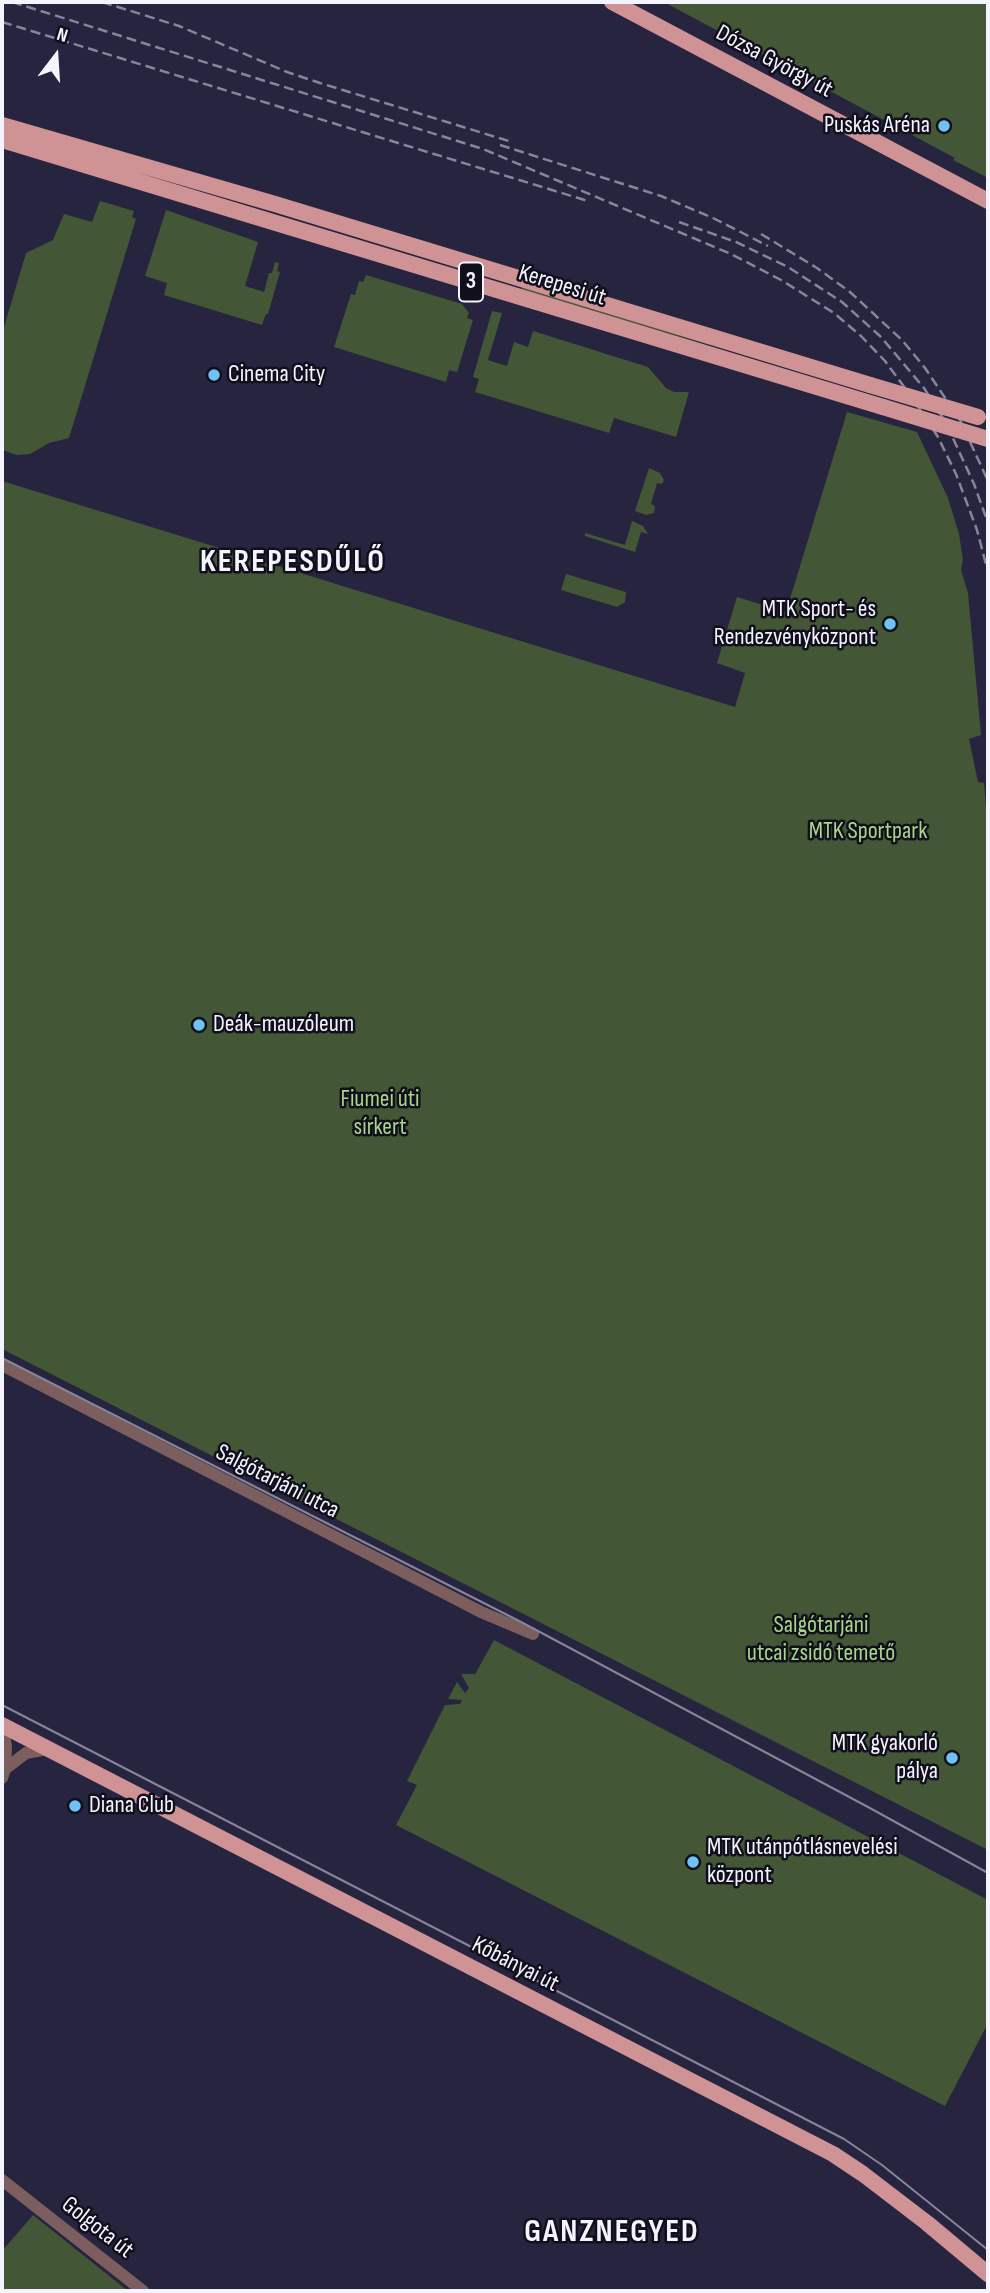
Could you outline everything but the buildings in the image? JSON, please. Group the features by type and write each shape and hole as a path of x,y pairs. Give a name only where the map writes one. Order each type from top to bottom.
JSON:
{"main road":[{"name":"Dózsa György út","path":"612,2 988,201"},
{"name":"Kerepesi út","path":"2,125 275,204 983,419"},
{"name":"Kerepesi út","path":"2,140 988,439"},
{"name":"Kőbányai út","path":"2,1725 833,2154 889,2194 988,2274"}],"street":[{"name":"Salgótarjáni utca","path":"2,1365 481,1612 533,1634"},
{"path":"2,1725 6,1746 3,1773"},
{"path":"3,1773 26,1753 47,1749"},
{"name":"Golgota út","path":"2,2180 143,2291"}],"green space":[{"name":"Puskás Aréna","path":"664,2 988,2 988,178 953,160 955,158"},
{"path":"100,201 134,211 132,217 136,219 69,438 49,443 30,454 17,455 2,450 2,334 26,253 53,240 64,214 92,222"},
{"path":"166,210 258,242 245,286 264,292 269,273 272,273 275,262 279,263 277,271 280,272 268,314 262,325 164,295 167,283 145,276"},
{"path":"366,275 462,304 469,313 467,318 473,320 457,372 449,370 446,382 334,347 351,294 355,295 359,281 363,282"},
{"path":"522,287 630,320 720,348 521,291"},
{"path":"492,311 502,313 488,360 507,366 514,342 528,347 533,331 648,367 666,388 674,392 689,392 676,437 614,418 609,433 475,392 479,379 473,377"},
{"name":"Fiumei úti sírkert","path":"847,412 917,432 948,498 959,534 963,560 961,570 968,593 981,735 969,739 978,782 984,783 988,833 988,1850 2,1349 2,481 735,707 745,673 717,663 737,597 786,612"},
{"path":"649,468 660,473 664,480 662,484 657,483 651,504 655,506 654,513 646,515 635,511"},
{"path":"632,521 643,526 648,534 641,532 635,552 585,536 585,533 625,545"},
{"path":"566,574 626,592 625,602 617,607 561,590"},
{"name":"MTK utánpótlásnevelési központ","path":"494,1640 988,1900 988,2023 945,2106 396,1825 417,1785 407,1781 445,1705 460,1704 462,1700 448,1699 457,1682 465,1693 469,1688 461,1674 475,1674 473,1678"},
{"path":"33,2215 128,2291 2,2291 2,2251"}],"tram line":[{"path":"2,1358 523,1623 988,1873"},
{"path":"2,1705 844,2139 882,2165 988,2250"}],"railway":[{"path":"12,2 483,149 731,254 781,280 834,313 861,336 885,361 913,399 938,437 956,474 977,530 988,572"},
{"path":"102,2 179,26 287,72 512,142"},
{"path":"2,22 588,201"},
{"path":"500,145 661,196 768,246"},
{"path":"679,222 736,242 788,267 842,302 881,337 924,388 946,423 974,484 988,523"},
{"path":"761,234 850,292 902,340 925,368 960,420 988,481"}],"place":[{"name":"Puskás Aréna","path":"944,126"},
{"name":"Cinema City","path":"214,375"},
{"name":"MTK Sport- és Rendezvényközpont","path":"890,624"},
{"name":"Deák-mauzóleum","path":"199,1025"},
{"name":"MTK gyakorló pálya","path":"952,1758"},
{"name":"Diana Club","path":"75,1806"},
{"name":"MTK utánpótlásnevelési központ","path":"693,1862"}],"district":[{"name":"KEREPESDŰLŐ","path":"293,563"},
{"name":"GANZNEGYED","path":"612,2233"}],"park label":[{"name":"MTK Sportpark","path":"868,832"},
{"name":"Salgótarjáni utcai zsidó temető","path":"821,1640"}]}
